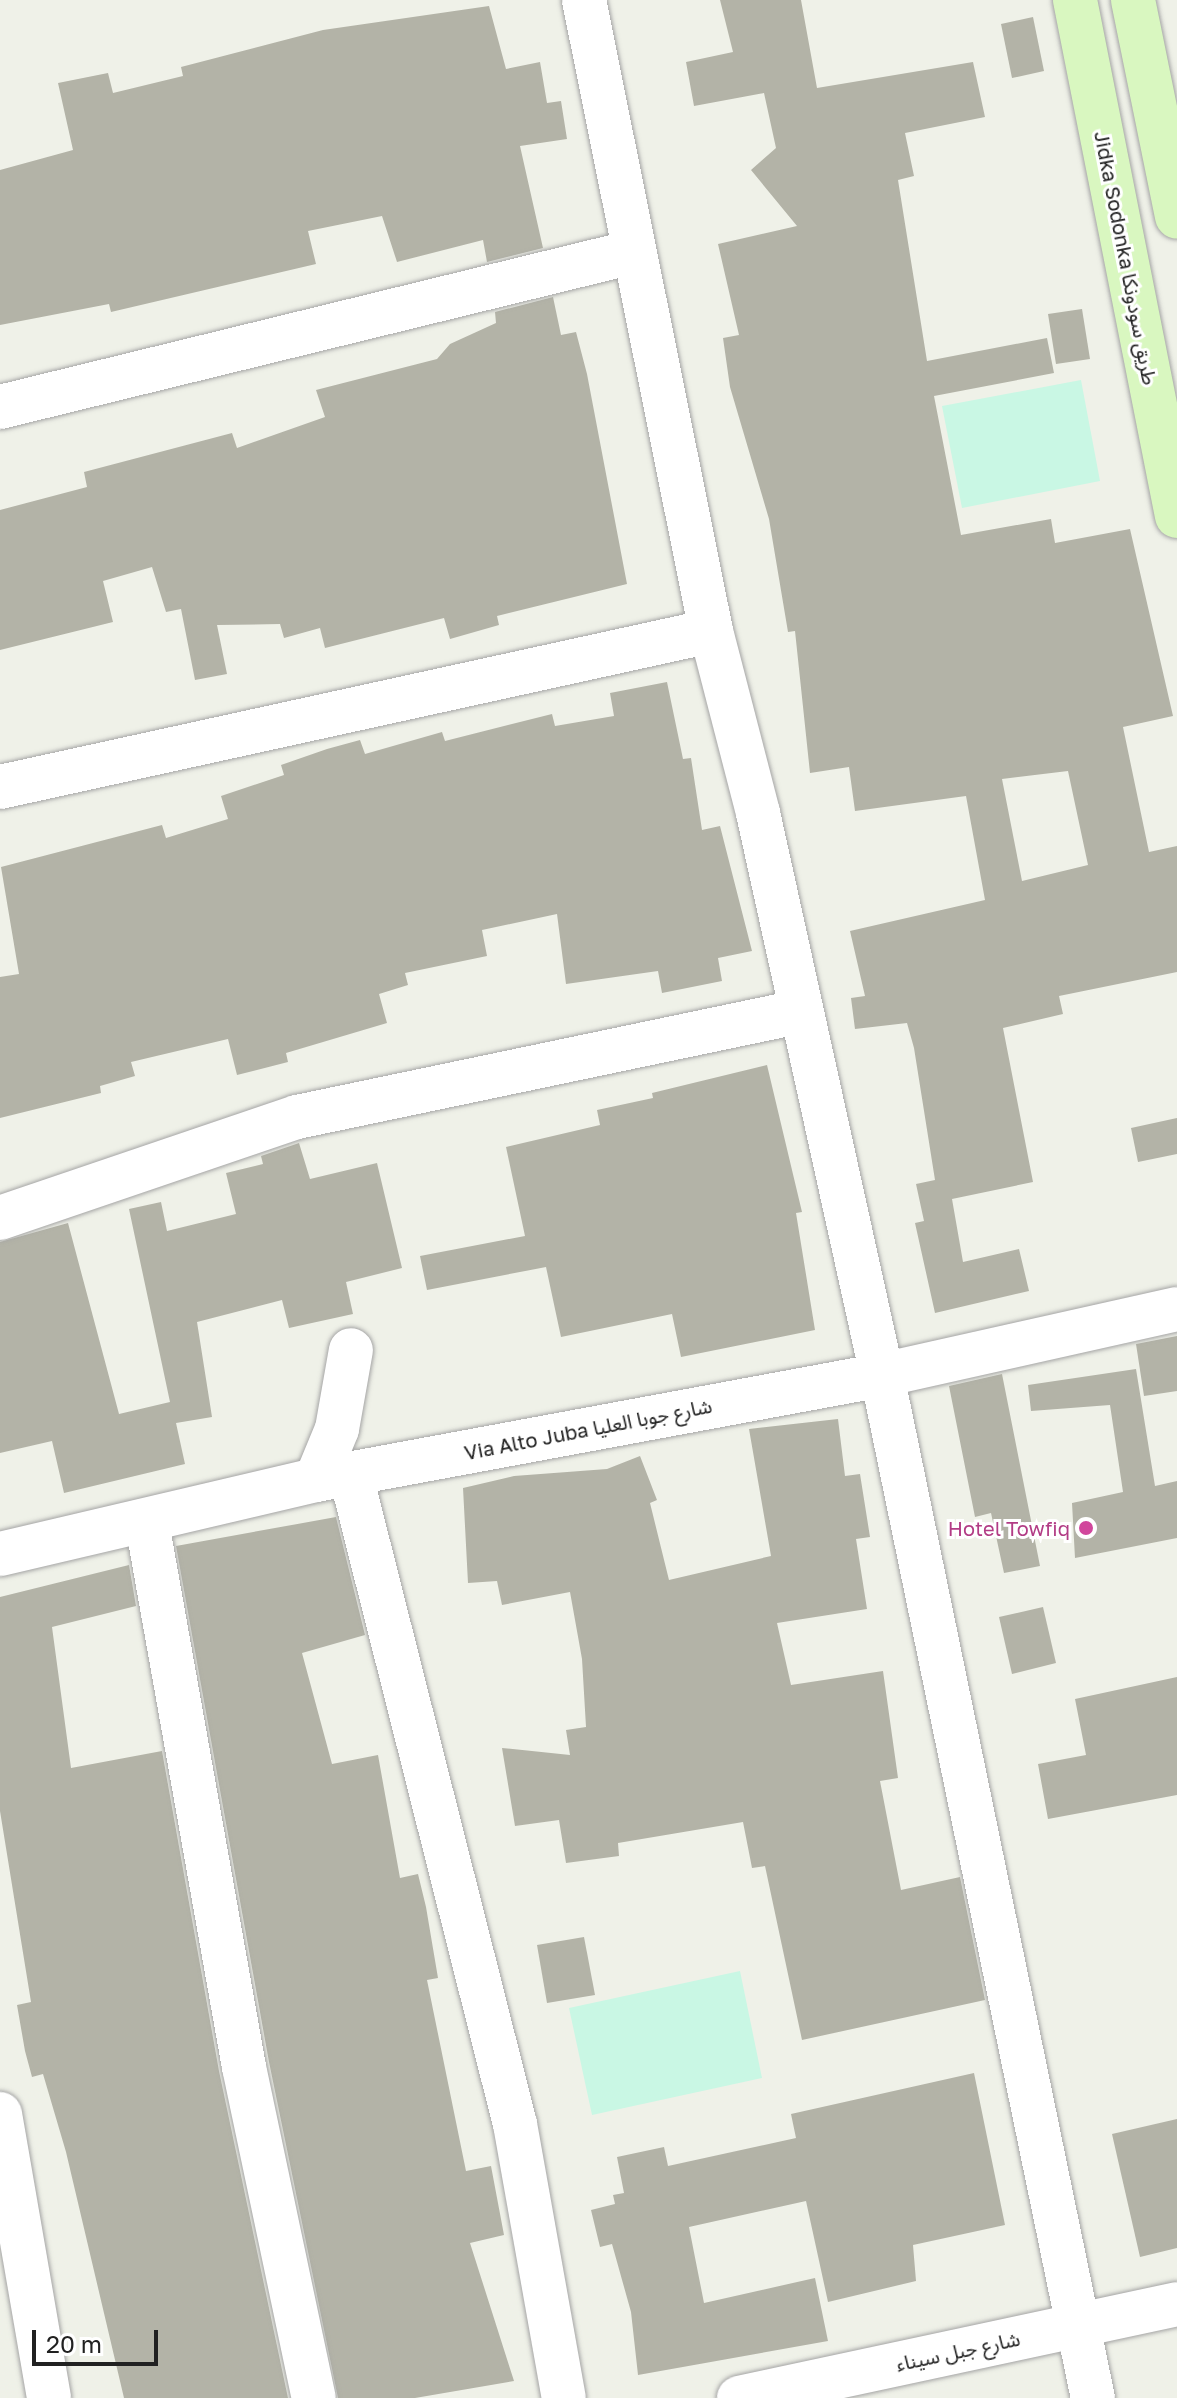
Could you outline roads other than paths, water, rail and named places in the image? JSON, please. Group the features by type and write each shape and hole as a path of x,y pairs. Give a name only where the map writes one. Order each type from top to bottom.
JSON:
{"main road":[{"name":"Jidka Sodonka طريق سودونكا","path":"1075,0 1177,516"},
{"path":"1133,0 1177,217"}],"street":[{"path":"584,0 711,631 758,813 798,1012 882,1375 1081,2325 1093,2398"},
{"path":"0,407 633,252"},
{"path":"0,787 711,631"},
{"path":"0,1218 297,1117 798,1012"},
{"name":"Via Alto Juba شارع جوبا العليا","path":"0,1554 334,1478 882,1375 1177,1309"},
{"path":"351,1350 337,1429 334,1478 515,2124 564,2398"},
{"path":"147,1523 244,2067 314,2398"},
{"path":"0,2114 49,2398"},
{"name":"شارع جبل سيناء","path":"739,2398 828,2389 1177,2304"}],"place":[{"name":"Hotel Towfiq","path":"1086,1528"}]}
